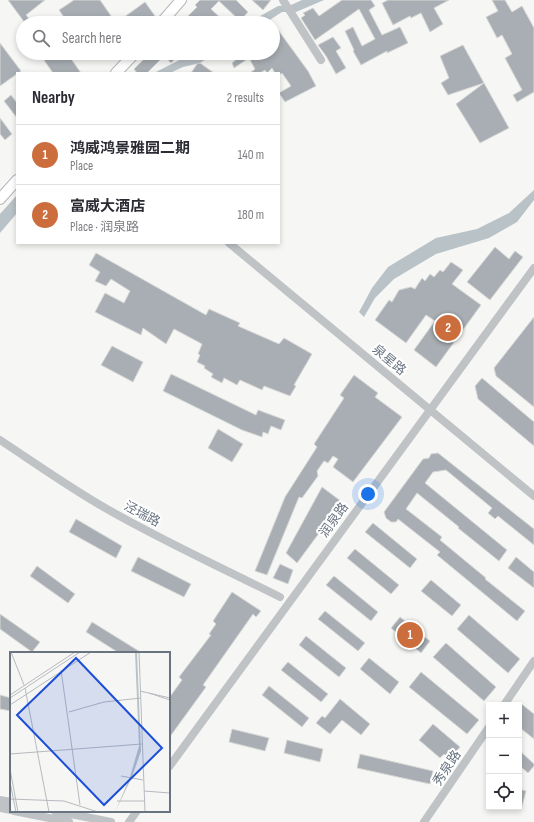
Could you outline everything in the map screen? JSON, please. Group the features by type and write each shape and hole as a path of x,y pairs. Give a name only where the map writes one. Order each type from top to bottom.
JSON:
{"main road":[{"path":"167,16 181,0"},
{"path":"117,72 128,60"},
{"path":"0,198 16,181"}],"street":[{"path":"283,0 321,60"},
{"name":"泉星路","path":"230,244 534,496"},
{"name":"润泉路","path":"170,766 534,268"},
{"name":"泾瑞路","path":"0,440 64,483 106,508 280,597"},
{"path":"506,702 534,661"},
{"name":"秀泉路","path":"424,822 486,731"},
{"path":"0,800 10,802"},
{"path":"0,808 10,810"},
{"path":"17,812 69,822"},
{"path":"60,812 111,822"},
{"path":"129,822 136,812"}],"shaded area":[{"path":"302,0 324,0 296,12 282,12 276,16 260,16 278,6 291,5"},
{"path":"179,60 204,60 200,63 183,67 172,72 156,72"},
{"path":"534,190 534,200 517,222 489,238 436,254 394,279 375,298 364,317 359,312 372,288 388,267 436,238 477,229 509,213"},
{"path":"16,196 16,214 0,233 0,214"}],"building":[{"path":"8,0 45,0 26,15 27,16 20,16"},
{"path":"74,0 100,0 111,16 63,16 59,10"},
{"path":"200,0 236,0 248,12 244,16 235,16 219,1 211,9 218,16 188,16 197,7 195,5"},
{"path":"252,0 271,0 263,10"},
{"path":"342,0 371,0 375,6 369,10 382,35 400,27 408,43 387,53 387,51 361,65 353,51 354,50 345,31 353,27 362,46 375,39 359,9 315,40 301,18 305,15 303,13 313,8 319,16"},
{"path":"388,0 449,0 434,8 443,24 430,32 421,13 411,18 410,16 393,25 382,3"},
{"path":"492,0 505,0 512,12 522,6 534,28 534,92 517,102 513,95 522,90 505,58 512,54 502,35 497,38 486,17 498,11"},
{"path":"145,2 155,16 126,16"},
{"path":"280,33 308,71 316,86 285,102 280,92 291,86 282,73 280,74 280,72 274,72 272,68 268,72 265,70 262,72 251,72 255,69 250,60 280,60"},
{"path":"333,37 341,48 336,51 346,68 336,74 318,45"},
{"path":"0,43 21,71 16,72 16,75 0,86"},
{"path":"463,45 484,83 448,95 441,83 449,78 440,56"},
{"path":"44,60 72,60 80,72 52,72"},
{"path":"143,60 160,60 148,72 136,72 134,69"},
{"path":"236,60 246,60 234,68 232,63"},
{"path":"200,63 213,72 192,72 197,64"},
{"path":"484,83 509,128 480,143 456,104"},
{"path":"11,95 16,102 16,117 4,101"},
{"path":"0,118 12,134 5,140 0,134"},
{"path":"495,247 509,259 515,251 523,257 490,300 467,282"},
{"path":"96,253 206,315 209,309 240,323 238,326 279,344 284,338 312,354 294,385 296,386 290,396 264,386 262,390 240,380 237,385 224,378 222,383 211,377 213,374 204,368 205,366 197,362 202,344 174,329 166,344 143,328 141,335 95,312 105,293 124,303 130,291 111,279 106,286 95,281 100,272 89,265"},
{"path":"451,262 463,270 452,284 481,305 436,367 414,350 435,321 426,315 406,343 375,320 389,300 392,302 399,290 411,287 415,289 422,278 425,281 430,274 434,277 440,270 443,272"},
{"path":"534,317 534,407 496,376 494,368"},
{"path":"112,346 143,362 133,382 101,365"},
{"path":"171,374 256,415 258,410 285,420 281,430 271,426 268,434 263,432 262,437 242,430 163,391"},
{"path":"354,375 378,393 375,397 402,417 353,482 333,467 338,459 333,456 328,463 324,461 317,471 318,476 302,498 299,497 267,575 255,571 285,497 317,447 314,444 344,398 340,395"},
{"path":"482,378 534,422 534,446 478,399 475,386"},
{"path":"218,429 243,444 232,462 208,448"},
{"path":"438,453 534,529 534,545 498,516 495,519 488,513 492,508 446,470 433,472 425,483 507,550 499,561 417,493 406,509 442,537 440,540 525,611 517,621 437,555 440,552 398,519 396,522 391,522 386,518 384,512 423,459 429,458 431,454"},
{"path":"322,487 342,502 297,563 286,553"},
{"path":"76,519 122,546 116,558 69,532"},
{"path":"373,523 417,559 410,568 365,532"},
{"path":"355,549 399,585 391,594 347,558"},
{"path":"138,557 191,584 184,597 131,571"},
{"path":"516,557 534,572 534,588 508,568"},
{"path":"280,564 293,570 288,584 273,578"},
{"path":"37,566 75,594 68,603 30,576"},
{"path":"334,576 378,612 371,621 326,585"},
{"path":"431,580 461,605 452,616 421,591"},
{"path":"232,592 261,611 256,617 253,614 203,685 206,687 170,737 170,697 182,680 179,677 211,635 209,634 216,624 213,621"},
{"path":"325,611 365,643 358,651 318,619"},
{"path":"0,614 40,642 32,652 0,629"},
{"path":"469,615 520,659 508,673 457,629"},
{"path":"400,617 430,641 421,653 391,628"},
{"path":"92,622 140,652 117,652 86,632"},
{"path":"306,636 346,668 339,677 299,645"},
{"path":"446,643 496,687 484,701 433,657"},
{"path":"369,658 399,682 390,694 360,669"},
{"path":"288,662 328,694 321,702 281,670"},
{"path":"421,672 479,720 467,734 409,687"},
{"path":"269,686 309,718 302,727 262,695"},
{"path":"0,695 10,698 10,711 0,709"},
{"path":"340,699 370,724 361,735 342,720 330,734 316,723 322,716 325,718"},
{"path":"522,704 534,714 534,739 522,729"},
{"path":"433,724 460,747 450,759 444,754 440,758 419,740"},
{"path":"232,729 269,738 265,751 229,742"},
{"path":"287,740 323,749 320,762 284,753"},
{"path":"522,753 534,764 528,773 522,768"},
{"path":"360,754 433,771 430,784 357,768"},
{"path":"522,790 526,791 522,806"}],"place":[{"name":"富威大酒店","path":"448,328"},
{"name":"鸿威鸿景雅园二期","path":"410,635"}]}
